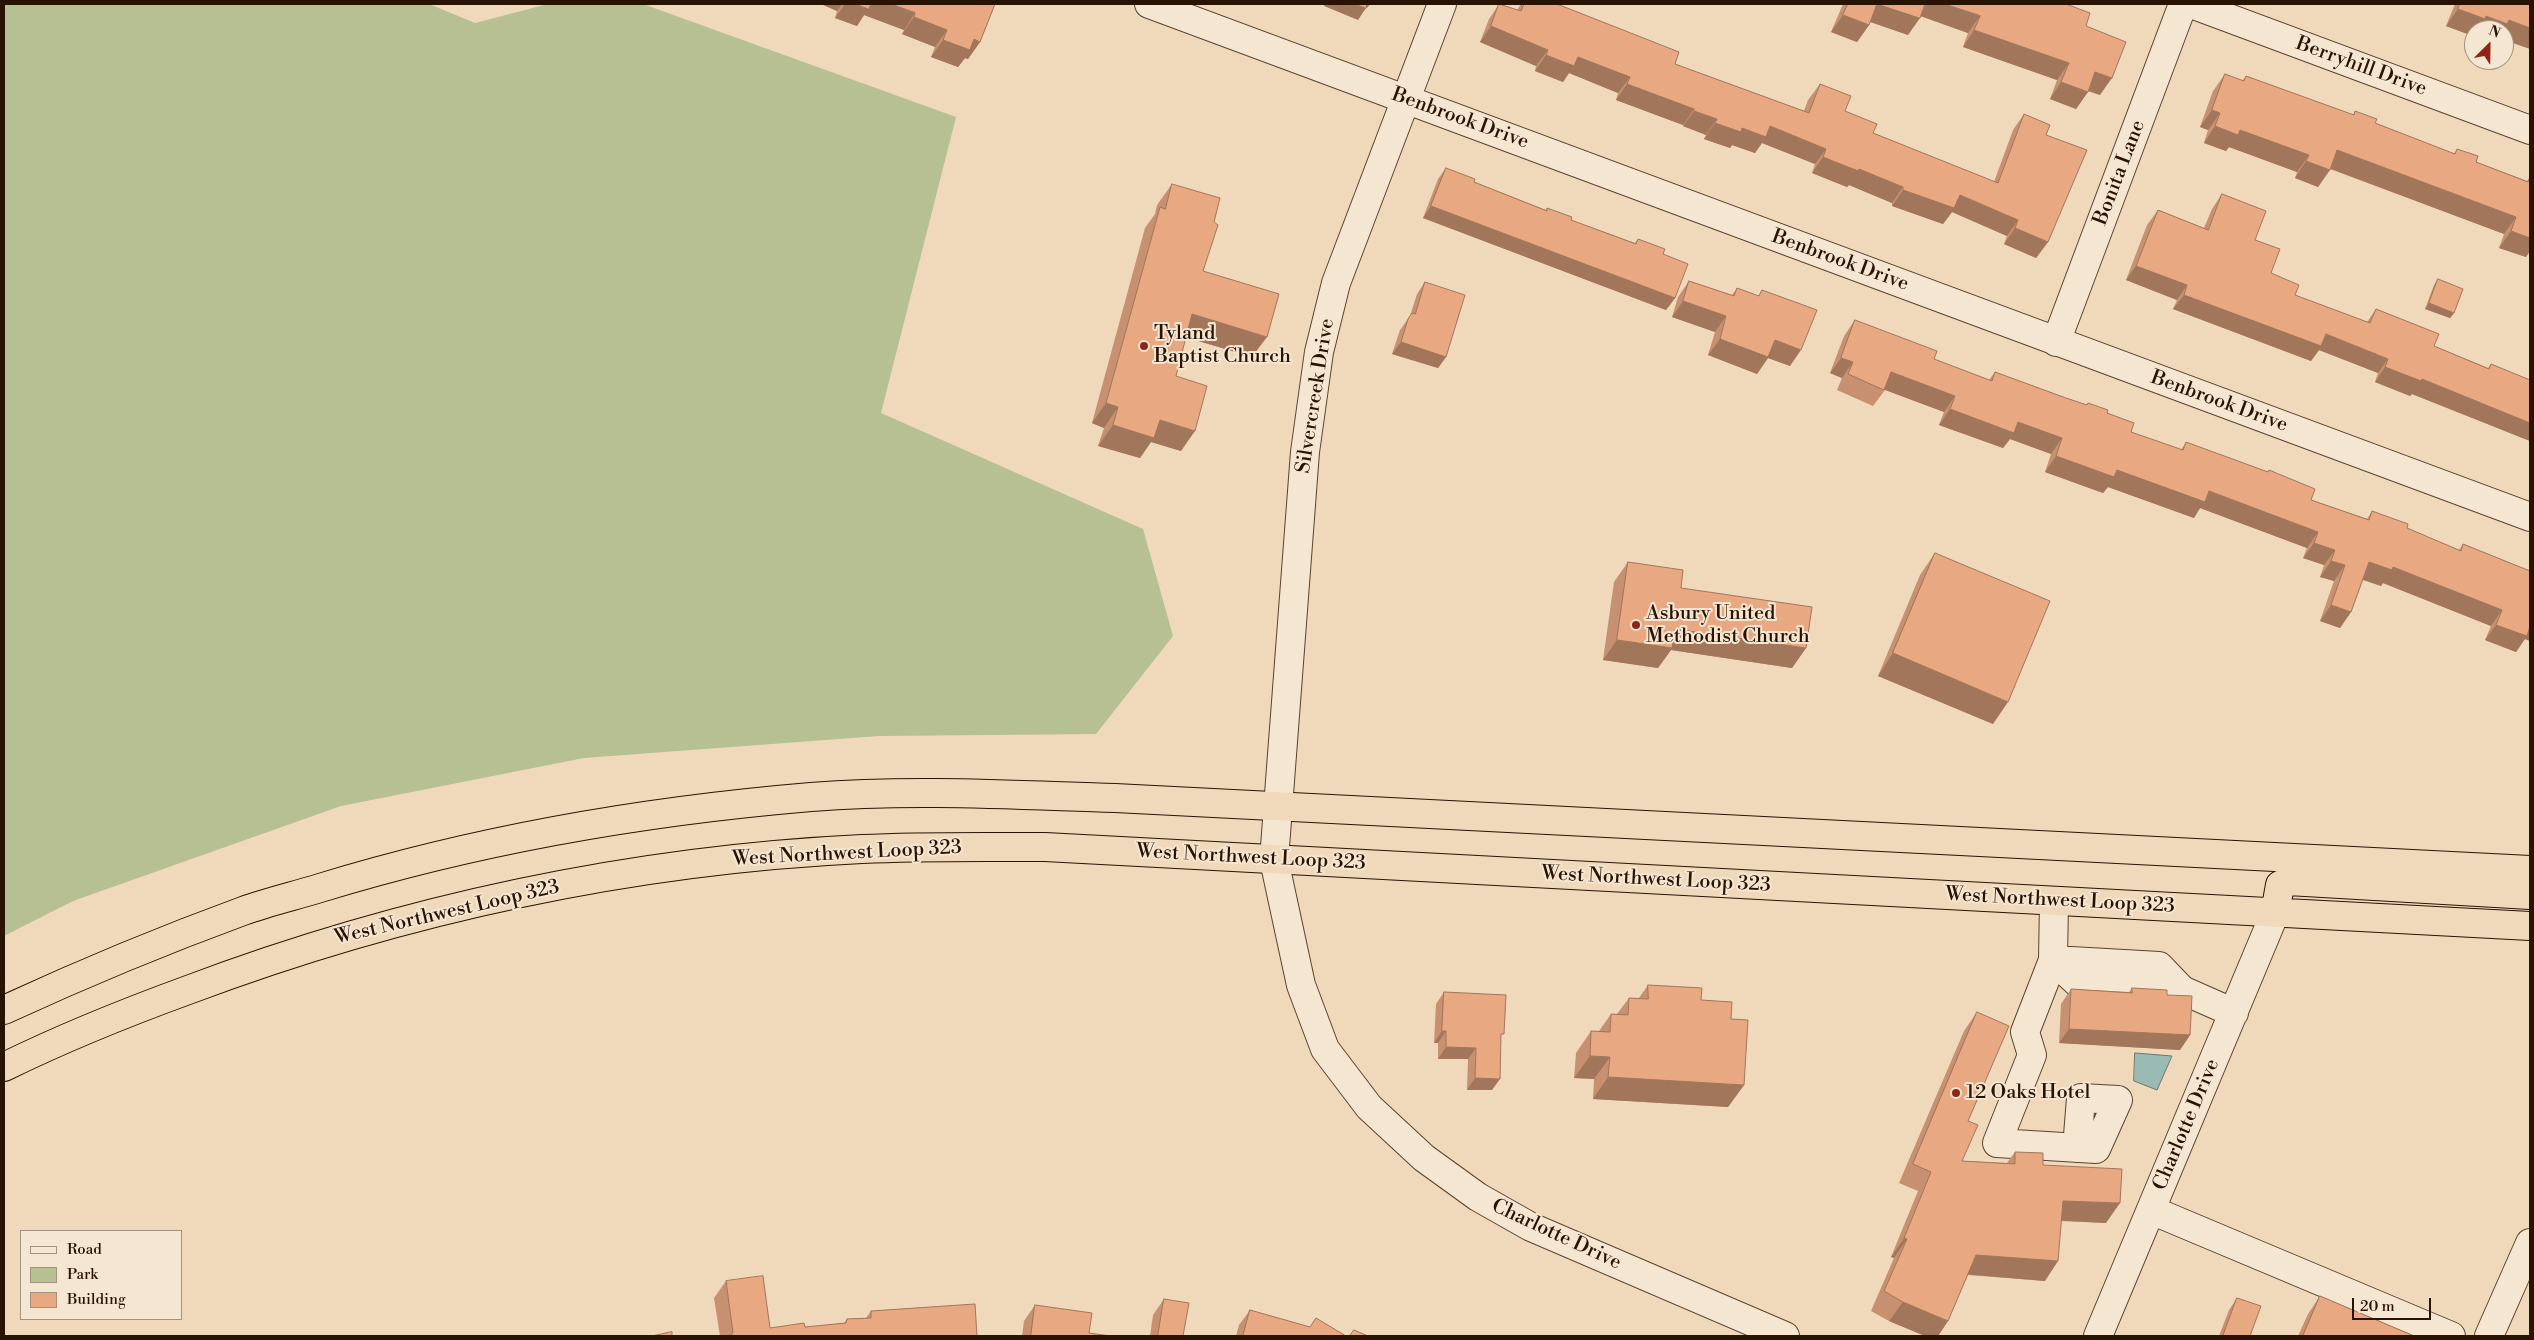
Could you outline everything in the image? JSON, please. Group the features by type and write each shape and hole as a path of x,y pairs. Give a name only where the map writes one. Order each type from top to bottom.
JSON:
{"highway":[{"path":"4,1010 110,962 245,910 384,868 525,836 659,813 813,797 958,793 1115,798 1277,808 2530,870"},
{"name":"West Northwest Loop 323","path":"4,1067 137,1008 262,962 325,942 444,910 620,874 737,859 860,849 1045,847 2530,926"},
{"path":"2275,913 2280,885 2288,881 2530,895"}],"street":[{"name":"Benbrook Drive","path":"1149,4 2530,517"},
{"name":"Silvercreek Drive","path":"1277,808 1305,452 1319,352 1336,283 1442,4"},
{"name":"Bonita Lane","path":"2056,342 2183,4"},
{"name":"Berryhill Drive","path":"2191,4 2530,130"},
{"name":"Charlotte Drive","path":"1277,808 1274,860 1301,985 1325,1049 1370,1107 1424,1158 1478,1197 1531,1227 1785,1336"},
{"path":"2054,901 2053,960 2025,1032 2032,1055 1997,1143 2077,1148"},
{"name":"Charlotte Drive","path":"2098,1336 2275,913"},
{"path":"2053,960 2080,984 2182,990 2234,1013"},
{"path":"2151,1210 2451,1336"},
{"path":"2490,1336 2530,1243"}],"green space":[{"path":"4,4 429,4 475,23 548,4 643,4 956,117 881,413 1143,529 1173,636 1096,734 879,736 584,758 341,806 73,901 4,936"}],"water":[{"path":"2135,1053 2172,1056 2157,1090 2134,1081"}],"building":[{"path":"855,4 871,4 869,9"},
{"path":"891,4 995,4 980,42 974,39 970,50 943,40 947,30 914,17 915,13"},
{"path":"1355,4 1367,4 1366,8"},
{"path":"1499,4 1521,11 1524,4 1557,4 1679,52 1675,64 1809,113 1820,84 1851,96 1845,111 1877,124 1873,133 1998,183 2024,114 2050,125 2046,135 2087,150 2048,242 2015,228 2018,220 1960,195 1954,208 1903,190 1903,187 1859,169 1858,171 1823,157 1826,149 1770,126 1766,137 1742,128 1741,132 1715,123 1717,119 1694,111 1694,109 1627,84 1630,77 1578,57 1574,66 1546,55 1548,50 1491,26"},
{"path":"1848,4 1877,4 1869,25 1843,15"},
{"path":"1877,4 1925,4 1920,18"},
{"path":"1945,4 2066,4 2090,13 2086,26 2126,42 2112,78 2095,72 2088,92 2061,82 2069,63 1974,30 1980,16"},
{"path":"2460,4 2530,4 2530,28 2514,22 2514,20 2496,20 2486,16 2485,19 2458,9"},
{"path":"2225,74 2244,81 2246,76 2354,115 2355,111 2377,119 2375,123 2455,154 2457,149 2478,156 2476,162 2528,182 2530,177 2530,238 2511,231 2516,217 2337,150 2330,170 2306,161 2309,155 2240,130 2238,135 2215,126 2220,113 2212,110"},
{"path":"1446,168 1475,179 1474,182 1547,211 1547,208 1572,217 1571,220 1636,244 1638,239 1665,249 1663,254 1688,264 1675,298 1431,206"},
{"name":"Tyland Baptist Church","path":"1172,184 1220,198 1214,222 1218,225 1203,271 1279,294 1267,337 1192,314 1176,376 1207,386 1195,431 1160,420 1154,438 1113,425 1118,407 1106,403 1160,207 1165,209"},
{"path":"2222,194 2266,211 2255,240 2280,249 2271,273 2299,285 2295,295 2370,323 2376,309 2439,334 2434,346 2489,369 2491,364 2530,380 2530,423 2422,379 2421,381 2385,367 2388,359 2326,334 2321,346 2184,295 2187,285 2136,266 2158,210 2208,230"},
{"path":"2438,279 2463,289 2454,313 2429,303"},
{"path":"1689,281 1734,296 1737,288 1759,296 1762,290 1817,310 1801,350 1775,340 1768,357 1720,339 1726,316 1683,301"},
{"path":"1425,282 1465,295 1446,357 1401,342 1408,319 1412,313 1415,314"},
{"path":"1855,320 1937,351 1934,359 1992,381 1995,372 2066,398 2108,410 2107,413 2134,423 2131,432 2183,450 2186,442 2268,472 2269,470 2315,489 2311,500 2369,520 2372,511 2408,524 2407,528 2461,551 2463,544 2530,571 2530,626 2527,636 2496,625 2502,610 2393,567 2392,570 2369,562 2351,612 2331,605 2345,565 2331,561 2335,550 2314,543 2318,532 2209,491 2205,502 2117,470 2114,477 2056,456 2062,438 2018,422 2014,433 1950,409 1955,396 1891,372 1884,390 1848,374 1853,362 1841,358"},
{"path":"1935,553 2050,601 2008,702 1893,653"},
{"path":"1628,562 1683,570 1681,588 1812,607 1806,648 1675,629 1672,648 1617,640"},
{"path":"1648,985 1702,988 1701,1000 1732,1002 1731,1019 1748,1020 1744,1085 1608,1077 1610,1057 1590,1056 1591,1031 1610,1032 1611,1014 1628,1015 1629,998 1648,999"},
{"path":"2132,988 2167,990 2167,995 2192,996 2190,1035 2069,1029 2071,989 2132,993"},
{"path":"1444,992 1506,995 1504,1034 1501,1034 1500,1079 1475,1078 1476,1048 1446,1047 1446,1031 1442,1031"},
{"path":"1977,1012 2009,1026 1968,1121 1978,1125 1962,1161 2015,1164 2015,1152 2043,1153 2043,1165 2122,1169 2120,1203 2063,1201 2058,1261 1976,1255 1948,1321 1903,1302 1884,1291 1907,1239 1904,1238 1931,1172 1913,1164"},
{"path":"763,1276 770,1328 804,1323 805,1327 846,1323 847,1319 871,1318 871,1311 975,1304 977,1336 727,1336 733,1333 726,1281"},
{"path":"2320,1296 2414,1336 2303,1336"},
{"path":"2237,1298 2261,1306 2250,1336 2223,1336"},
{"path":"1164,1299 1189,1303 1183,1336 1158,1336"},
{"path":"1035,1305 1092,1313 1089,1333 1111,1336 1031,1336"},
{"path":"1250,1310 1310,1327 1316,1318 1346,1336 1243,1336"},
{"path":"1354,1330 1368,1336 1350,1336"},
{"path":"672,1332 672,1336 652,1336"}],"place":[{"name":"Tyland Baptist Church","path":"1144,346"},
{"name":"Asbury United Methodist Church","path":"1636,625"},
{"name":"12 Oaks Hotel","path":"1956,1093"}]}
